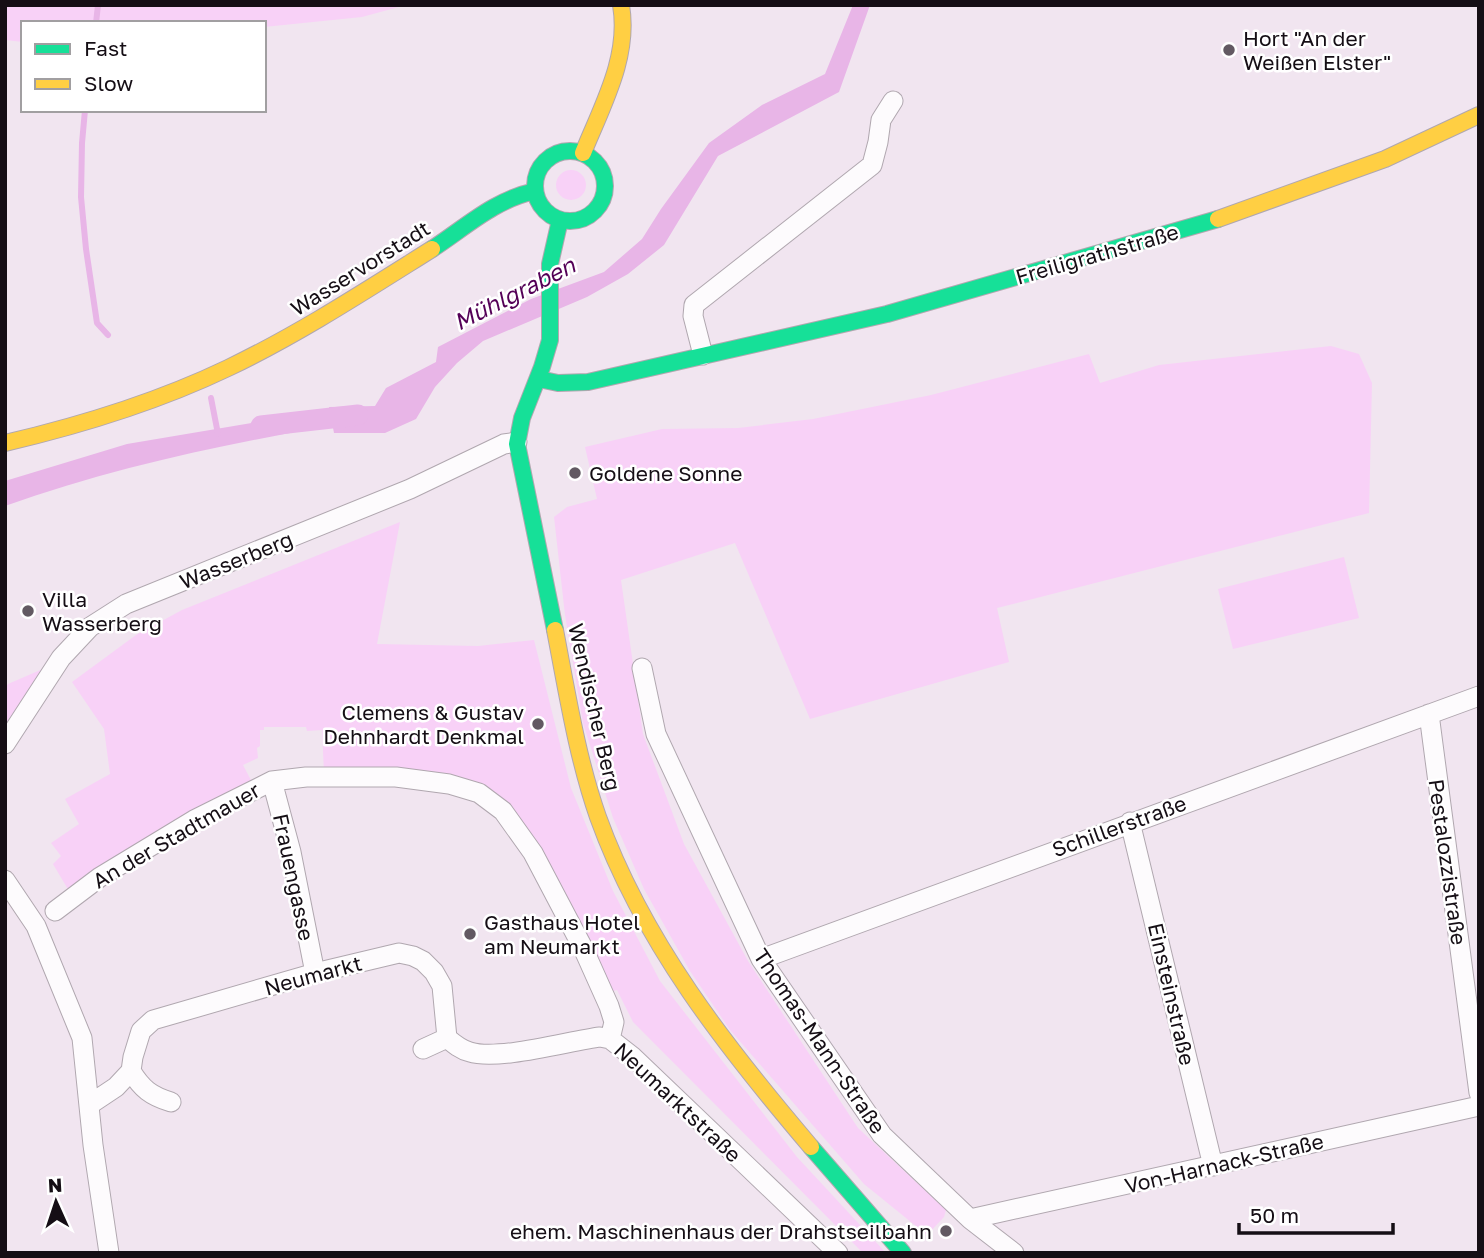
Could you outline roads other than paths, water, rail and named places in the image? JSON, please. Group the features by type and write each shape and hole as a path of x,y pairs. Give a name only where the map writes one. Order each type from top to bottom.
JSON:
{"street":[{"path":"583,153 621,50 624,21 621,5"},
{"path":"703,355 693,316 694,305 872,165 881,120 893,101"},
{"name":"Freiligrathstraße","path":"539,379 577,384 887,314 1210,222 1385,159 1479,115"},
{"path":"563,151 583,153 594,159 601,168 606,191 602,203 584,219 560,220 545,211 535,191 536,177 546,160 563,151"},
{"name":"Wasservorstadt","path":"5,443 68,429 159,398 251,358 436,247 500,202 521,192 535,191"},
{"name":"Wendischer Berg","path":"560,220 552,250 549,343 539,379 523,415 517,442 583,766 608,841 627,884 653,935 692,998 787,1119 904,1253"},
{"name":"Wasserberg","path":"5,744 61,658 90,627 126,604 410,489 504,444 517,442"},
{"name":"Thomas-Mann-Straße","path":"642,668 656,734 761,959 882,1135 970,1219 1014,1253"},
{"name":"Schillerstraße","path":"761,959 1479,696"},
{"name":"Pestalozzistraße","path":"1429,714 1479,1093"},
{"name":"An der Stadtmauer","path":"55,911 100,877 194,820 272,782 306,777 396,777 449,784 479,793 503,811 518,830 583,948 609,1006 614,1022 610,1039"},
{"name":"Frauengasse","path":"272,782 291,852 314,973"},
{"name":"Einsteinstraße","path":"1130,822 1213,1166"},
{"path":"5,880 36,926 82,1038 109,1253"},
{"name":"Neumarkt","path":"131,1072 141,1031 153,1020 314,973 399,953 413,956 434,971 442,986 447,1038"},
{"name":"Neumarktstraße","path":"447,1038 472,1053 488,1054 600,1037 610,1039 634,1057 838,1253"},
{"path":"422,1049 447,1038"},
{"path":"89,1105 116,1087 131,1072 141,1087 155,1097 171,1102"},
{"name":"Von-Harnack-Straße","path":"970,1219 1479,1105"}],"waterway":[{"path":"96,21 98,5"},
{"path":"85,112 81,197 86,249 97,323 108,335"},
{"path":"211,398 218,434"},
{"name":"Mühlgraben","path":"261,426 358,415"}],"place":[{"name":"Hort \"An der Weißen Elster\"","path":"1229,50"},
{"name":"Goldene Sonne","path":"575,473"},
{"name":"Villa Wasserberg","path":"28,611"},
{"name":"Clemens & Gustav Dehnhardt Denkmal","path":"538,724"},
{"name":"Gasthaus Hotel am Neumarkt","path":"470,934"},
{"name":"ehem. Maschinenhaus der Drahstseilbahn","path":"946,1231"}]}
